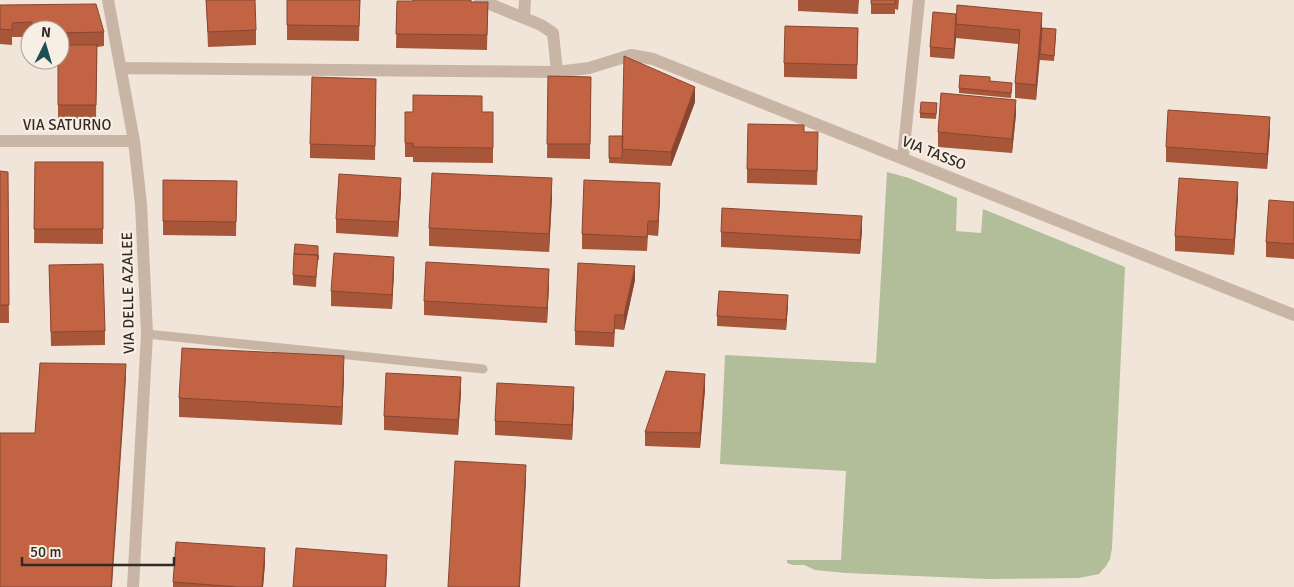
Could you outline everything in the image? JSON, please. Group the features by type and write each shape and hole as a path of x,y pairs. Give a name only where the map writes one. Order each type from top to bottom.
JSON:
{"street":[{"name":"VIA DELLE AZALEE","path":"108,0 134,141 141,204 147,334 133,587"},
{"path":"480,0 554,33 557,72"},
{"path":"524,18 525,0"},
{"path":"903,158 919,0"},
{"name":"VIA TASSO","path":"121,68 557,72 589,68 631,55 654,59 1294,315"},
{"name":"VIA SATURNO","path":"0,140 134,141"}],"lane":[{"path":"147,334 483,370"}],"green space":[{"path":"887,172 909,178 957,198 956,231 981,233 983,209 1125,267 1112,548 1110,559 1099,574 1079,578 987,579 846,573 815,570 804,565 793,565 787,563 787,560 841,560 846,471 720,464 725,355 876,363"}],"building":[{"path":"206,0 255,0 256,30 208,32"},
{"path":"287,0 360,0 359,26 287,25"},
{"path":"471,0 471,2 488,2 487,35 396,34 397,1"},
{"path":"871,0 895,0 895,4 871,4"},
{"path":"96,4 104,32 70,33 70,20 20,20 20,23 12,23 12,30 0,29 0,5"},
{"path":"957,5 1042,13 1036,85 1015,83 1020,30 956,24"},
{"path":"933,12 956,14 954,49 930,47"},
{"path":"785,26 858,28 857,65 784,63"},
{"path":"1042,28 1056,29 1054,56 1040,54"},
{"path":"70,45 97,45 96,105 58,105 58,70 70,70"},
{"path":"624,56 695,87 671,152 622,149"},
{"path":"960,75 990,77 990,81 1012,83 1011,93 959,88"},
{"path":"548,76 591,77 590,144 547,144"},
{"path":"312,77 376,79 375,146 310,144"},
{"path":"941,93 1016,100 1012,139 938,132"},
{"path":"413,95 482,96 482,112 493,112 493,148 413,147 413,143 405,143 405,112 413,112"},
{"path":"921,102 937,103 936,114 920,113"},
{"path":"1168,110 1270,117 1267,154 1166,147"},
{"path":"748,124 804,125 804,132 818,132 817,171 747,169"},
{"path":"609,136 623,136 622,158 609,158"},
{"path":"35,162 103,162 103,229 34,229"},
{"path":"0,171 8,172 9,305 0,305"},
{"path":"432,173 552,178 549,234 429,228"},
{"path":"339,174 401,178 398,222 336,219"},
{"path":"1179,178 1238,182 1234,240 1175,236"},
{"path":"163,180 237,181 236,222 163,221"},
{"path":"584,180 660,183 658,221 648,221 647,237 582,234"},
{"path":"1269,200 1294,202 1294,244 1266,242"},
{"path":"722,208 862,216 860,240 721,232"},
{"path":"295,244 318,246 318,255 294,254"},
{"path":"334,253 394,257 392,295 331,291"},
{"path":"294,254 318,255 316,277 293,275"},
{"path":"426,262 549,269 547,308 424,301"},
{"path":"578,263 635,266 624,315 615,315 614,333 575,331"},
{"path":"103,264 105,331 51,332 49,265"},
{"path":"719,291 788,295 786,320 717,316"},
{"path":"182,348 344,356 342,407 179,398"},
{"path":"40,363 126,364 111,587 0,587 0,433 35,433"},
{"path":"666,371 705,374 700,433 645,432"},
{"path":"386,373 461,377 458,420 384,416"},
{"path":"497,383 574,387 572,425 495,421"},
{"path":"455,461 526,465 519,587 448,587"},
{"path":"176,542 265,548 262,587 173,582"},
{"path":"296,548 387,555 385,587 293,587"}]}
